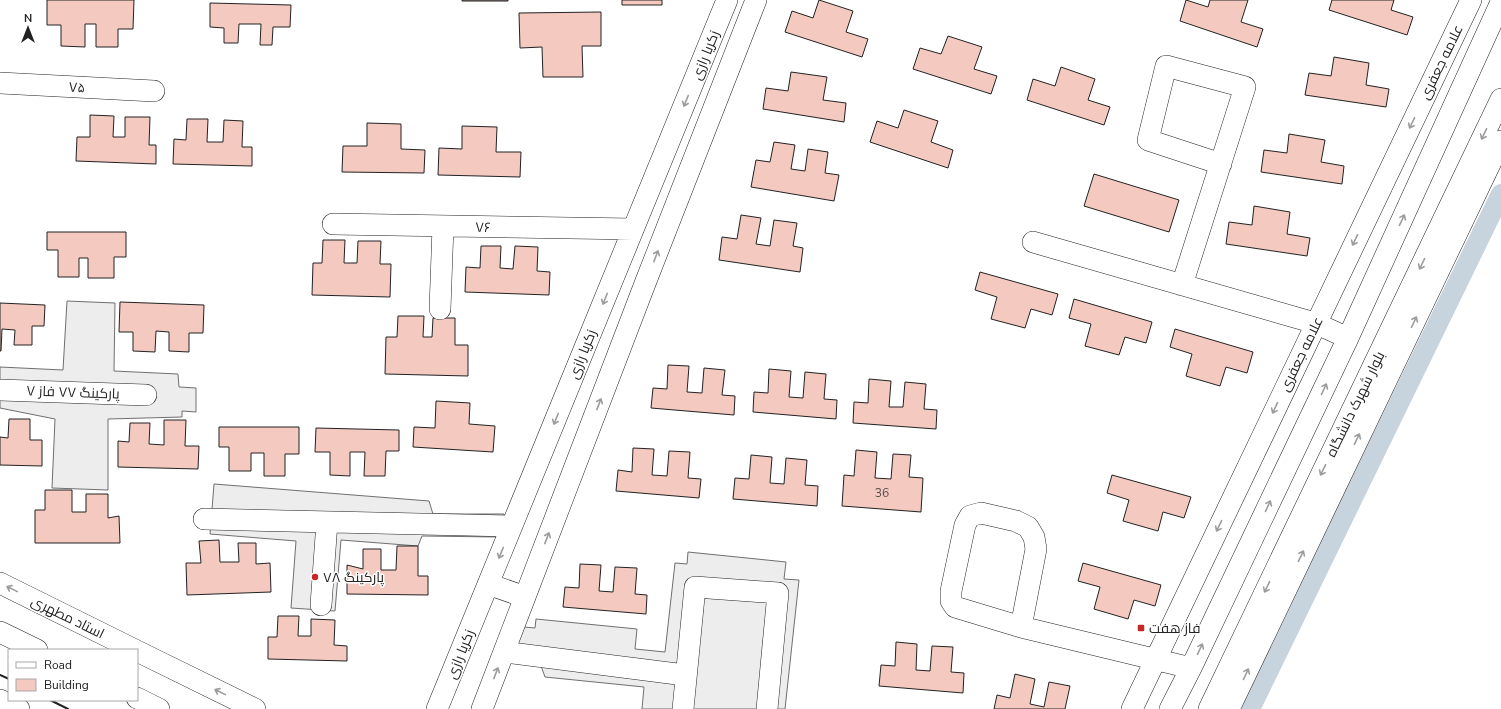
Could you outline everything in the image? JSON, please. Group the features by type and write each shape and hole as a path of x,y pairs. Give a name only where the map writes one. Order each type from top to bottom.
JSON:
{"street":[{"name":"زکریا رازی","path":"437,709 727,0"},
{"name":"زکریا رازی","path":"482,709 646,281 756,0"},
{"name":"علامه جعفری","path":"1132,709 1471,0"},
{"name":"علامه جعفری","path":"1170,709 1348,338 1501,2"},
{"path":"1182,285 1221,164 1245,87 1166,66 1148,140 1221,164"},
{"name":"۷۵","path":"0,83 154,91"},
{"name":"بلوار شهرک دانشگاه","path":"1209,709 1501,99"},
{"name":"بلوار شهرک دانشگاه","path":"1229,709 1501,141"},
{"name":"۷۶","path":"333,224 633,229"},
{"path":"440,309 443,226"},
{"path":"1033,242 1316,323 1348,338"},
{"path":"617,269 646,281"},
{"name":"پارکینگ ۷۷ فاز ۷","path":"0,390 146,395"},
{"path":"1021,627 1036,549 1034,538 1028,527 1016,521 980,513 970,516 965,525 951,591 951,601 955,607 1021,627 1191,668"},
{"path":"204,519 512,526"},
{"path":"321,605 328,522"},
{"name":"استاد مطهری","path":"0,583 134,649"},
{"path":"488,584 525,597"},
{"path":"683,709 685,675 695,587 778,593 767,709"},
{"path":"0,632 35,649"},
{"name":"استاد مطهری","path":"138,651 255,709"},
{"path":"504,652 685,675"},
{"path":"138,698 159,709"},
{"path":"0,700 19,709"}],"shaded area":[{"path":"67,301 115,303 114,371 178,374 179,387 196,388 196,412 182,411 182,417 108,419 108,490 52,488 55,419 0,408 0,367 63,370"},
{"name":"پارکینگ ۷۸","path":"214,484 429,501 433,514 504,514 498,537 422,536 418,546 341,540 335,611 291,608 296,541 210,534"},
{"path":"688,552 786,562 784,579 799,580 785,709 642,709 644,687 545,677 540,663 509,660 513,626 535,628 536,619 637,629 635,649 665,652 675,563 687,564"}],"building":[{"path":"47,0 134,0 133,29 118,29 118,47 96,47 96,24 85,24 85,47 61,46 61,25 47,25"},
{"path":"508,0 508,1 462,1"},
{"path":"622,0 662,0 662,5 622,5"},
{"path":"819,0 853,11 846,32 868,39 862,57 785,32 792,11 813,18"},
{"path":"1186,0 1208,7 1210,0 1248,0 1241,22 1263,29 1257,47 1180,21"},
{"path":"1332,0 1394,0 1391,10 1413,17 1407,35 1329,10"},
{"path":"210,3 291,5 290,27 273,27 272,45 260,45 261,24 239,24 238,43 224,43 224,28 210,27"},
{"path":"601,12 601,46 582,46 583,77 543,77 542,47 520,48 519,13"},
{"path":"948,36 982,47 974,69 997,76 991,94 913,69 920,48 941,54"},
{"path":"1334,57 1369,63 1366,85 1389,89 1386,107 1305,95 1309,73 1331,76"},
{"path":"1061,67 1095,79 1088,100 1110,107 1104,125 1027,100 1033,79 1055,86"},
{"path":"791,72 827,77 823,100 846,103 844,122 763,109 766,88 788,91"},
{"path":"904,110 938,121 931,142 953,150 948,168 870,142 877,121 898,128"},
{"path":"90,115 114,116 113,137 125,137 125,117 150,117 149,145 156,145 156,164 76,161 77,137 90,137"},
{"path":"187,119 208,119 207,142 223,142 224,120 243,121 242,147 252,147 252,166 173,164 174,139 186,140"},
{"path":"367,123 401,124 401,149 425,150 424,173 342,172 343,146 367,146"},
{"path":"462,126 497,127 496,152 521,152 520,177 438,175 439,148 462,149"},
{"path":"1289,134 1325,140 1321,162 1344,166 1342,184 1261,172 1264,150 1287,153"},
{"path":"774,142 795,145 791,169 805,171 808,149 828,152 825,173 839,175 834,201 751,187 756,160 770,162"},
{"path":"1094,174 1179,200 1169,232 1084,206"},
{"path":"1254,206 1290,212 1287,234 1310,238 1307,256 1226,244 1229,222 1252,225"},
{"path":"741,215 761,218 756,244 770,246 774,220 797,223 793,246 803,248 800,272 719,260 722,237 737,239"},
{"path":"47,232 126,232 126,257 114,257 114,278 88,278 88,258 79,258 79,277 58,277 58,250 47,250"},
{"path":"323,240 345,240 344,263 357,263 358,241 381,241 380,264 391,264 390,297 312,295 313,263 322,263"},
{"path":"481,246 501,246 500,268 513,269 515,246 538,247 537,271 550,272 549,295 465,292 466,267 480,268"},
{"path":"980,272 1058,294 1052,315 1031,309 1025,328 991,319 997,297 975,290"},
{"path":"1074,299 1152,322 1146,343 1125,337 1119,355 1085,346 1091,324 1069,318"},
{"path":"120,302 204,305 203,333 189,333 189,352 169,351 169,332 156,331 155,352 133,351 133,332 119,332"},
{"path":"0,303 45,305 44,326 32,326 32,345 14,345 15,330 2,329 0,351"},
{"path":"398,316 424,316 423,337 432,337 433,318 455,318 455,345 468,345 468,376 385,374 386,337 397,337"},
{"path":"1175,329 1253,352 1247,373 1226,367 1220,386 1186,376 1192,354 1170,347"},
{"path":"668,365 689,366 687,392 702,393 704,368 725,370 722,395 735,396 734,415 651,408 653,388 667,389"},
{"path":"769,369 791,371 789,397 803,398 805,372 826,374 824,399 837,400 836,419 753,412 754,392 768,393"},
{"path":"869,379 891,381 889,407 903,407 905,382 926,384 924,409 937,410 936,429 853,423 854,402 868,403"},
{"path":"436,401 470,403 469,424 495,426 493,452 413,447 414,427 435,428"},
{"path":"9,419 30,419 30,440 42,440 42,466 0,465 0,437 8,438"},
{"path":"164,420 186,420 185,446 199,446 198,469 118,467 118,441 129,442 130,423 150,423 149,444 164,445"},
{"path":"219,427 299,427 299,454 285,454 285,476 264,476 264,453 251,453 251,471 229,471 229,447 219,447"},
{"path":"316,428 399,430 399,451 386,451 385,476 364,476 365,452 350,452 350,476 330,475 330,452 315,452"},
{"path":"633,448 654,449 652,475 667,476 669,451 690,452 688,478 701,479 699,498 616,491 618,470 632,472"},
{"path":"856,450 877,452 875,478 891,479 893,454 911,455 909,477 923,478 921,512 842,506 844,475 854,476"},
{"path":"751,455 772,457 770,483 784,484 786,458 807,460 805,485 818,486 817,506 733,499 735,478 749,479"},
{"path":"1112,475 1191,497 1184,518 1163,512 1158,531 1123,521 1129,500 1107,493"},
{"path":"45,490 72,490 72,512 86,512 86,494 108,494 108,518 119,516 120,543 35,543 35,510 45,510"},
{"path":"219,540 220,562 239,562 238,543 256,543 256,564 270,563 271,592 187,595 186,563 201,563 199,541"},
{"path":"397,546 418,546 418,576 428,576 428,595 347,594 347,565 363,569 363,549 381,549 381,570 396,570"},
{"path":"1083,563 1161,585 1155,606 1134,600 1128,619 1094,609 1100,587 1078,581"},
{"path":"580,564 601,565 599,591 613,592 615,567 637,568 635,594 647,595 646,614 563,607 565,587 579,588"},
{"path":"278,616 299,616 298,636 311,636 311,619 335,620 334,645 347,646 347,661 268,659 268,637 277,637"},
{"path":"896,642 917,644 916,670 930,671 932,646 953,647 951,672 964,673 963,693 879,686 881,665 895,666"},
{"path":"1015,674 1035,679 1030,704 1044,707 1049,682 1070,686 1065,709 994,709 997,695 1010,698"}],"waterway":[{"path":"1250,709 1501,194"}],"wall":[{"path":"0,675 8,679"},
{"path":"52,701 68,709"}],"place":[{"name":"پارکینگ ۷۸","path":"315,577"},
{"name":"فاز هفت","path":"1141,628"}]}
